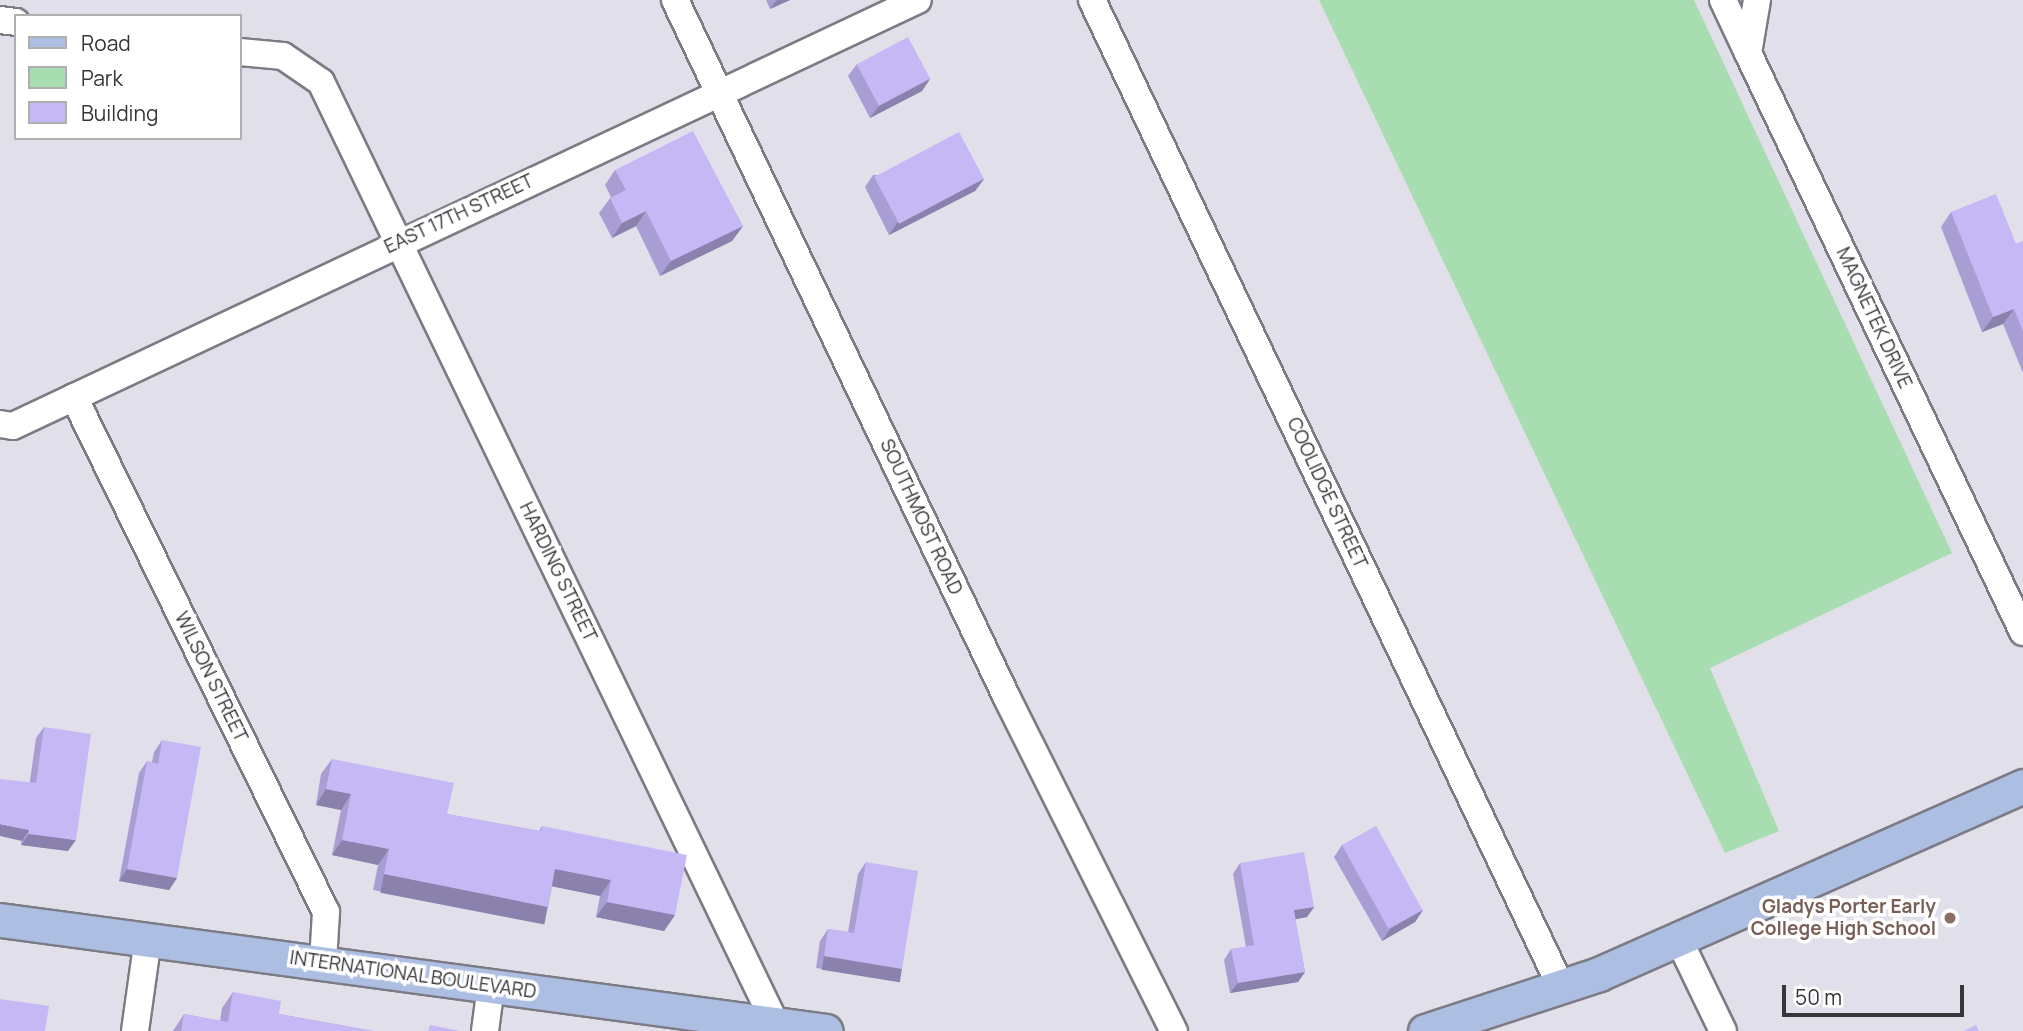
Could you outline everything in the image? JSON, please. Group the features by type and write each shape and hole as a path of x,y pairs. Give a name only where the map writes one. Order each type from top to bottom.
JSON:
{"main road":[{"path":"1425,1031 1561,987 1679,940 2023,786"},
{"name":"INTERNATIONAL BOULEVARD","path":"0,920 491,986 778,1028 826,1031"}],"street":[{"name":"SOUTHMOST ROAD","path":"675,0 1007,698 1174,1031"},
{"name":"EAST 17TH STREET","path":"0,424 13,426 719,90 918,0"},
{"name":"COOLIDGE STREET","path":"1092,0 1561,987"},
{"name":"MAGNETEK DRIVE","path":"1723,0 2023,632"},
{"path":"1748,53 1757,0"},
{"name":"HARDING STREET","path":"242,52 283,56 321,82 778,1028"},
{"name":"WILSON STREET","path":"74,397 326,912 323,963"},
{"path":"135,1031 148,939"},
{"path":"1679,940 1723,1031"},
{"path":"485,1031 491,986"}],"green space":[{"path":"1319,0 1694,0 1952,553 1710,668 1779,831 1725,853"}],"building":[{"path":"908,37 930,78 879,106 857,64"},
{"path":"693,131 743,226 671,261 646,211 622,223 610,198 626,190 615,170"},
{"path":"959,132 984,179 899,224 874,177"},
{"path":"1996,194 2016,244 2023,241 2023,331 2014,309 1993,317 1951,212"},
{"path":"44,727 91,734 76,840 29,834 29,830 0,824 0,779 36,783"},
{"path":"162,740 201,747 177,878 127,869 147,761 158,764"},
{"path":"332,759 454,783 447,814 541,831 542,826 687,855 675,915 607,902 611,880 555,869 548,907 384,874 389,849 342,840 351,794 326,789"},
{"path":"1376,826 1423,910 1388,929 1342,845"},
{"path":"1304,852 1314,907 1294,910 1305,972 1238,983 1231,949 1254,945 1240,863"},
{"path":"866,862 918,871 902,969 824,956 828,929 854,933"},
{"path":"233,992 281,1001 279,1014 373,1031 181,1031 184,1014 228,1022"},
{"path":"0,999 49,1006 45,1031 0,1031"},
{"path":"430,1025 460,1031 428,1031"},
{"path":"1976,1025 1979,1031 1964,1031"}],"place":[{"name":"Gladys Porter Early College High School","path":"1950,918"}]}
